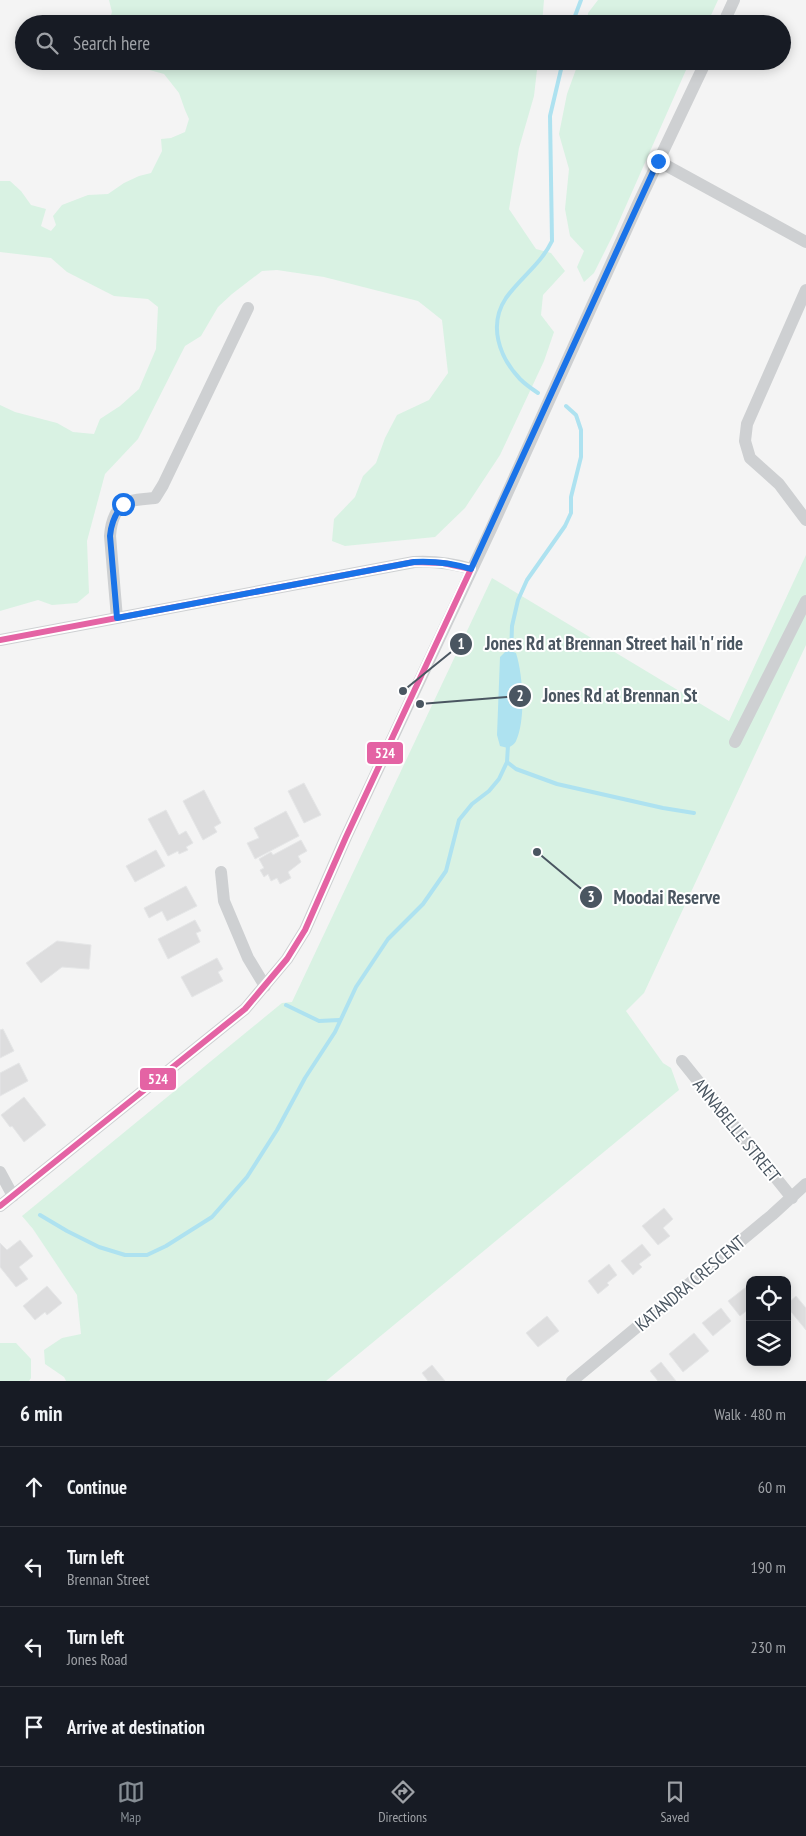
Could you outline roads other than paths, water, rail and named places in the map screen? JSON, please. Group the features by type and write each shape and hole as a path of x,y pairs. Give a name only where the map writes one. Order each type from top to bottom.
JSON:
{"street":[{"path":"728,15 734,0"},
{"path":"0,1206 245,1009 287,959 305,930 346,836 702,70"},
{"path":"658,161 806,242"},
{"path":"806,290 747,424 745,441 750,458 779,484 806,520"},
{"path":"117,618 110,536 115,515 123,504 133,500 155,498 248,308"},
{"path":"0,640 414,562 433,561 451,563 471,569"},
{"path":"735,742 806,601"},
{"path":"221,872 224,900 248,958 266,986"},
{"name":"ANNABELLE STREET","path":"682,1062 792,1198"},
{"path":"0,1172 13,1196"},
{"name":"KATANDRA CRESCENT","path":"572,1381 792,1198 806,1184"}],"water":[{"path":"507,650 516,653 522,697 519,732 513,745 508,748 500,746 497,735 500,657"}],"waterway":[{"path":"575,15 581,0"},
{"path":"538,393 520,379 506,361 498,340 497,330 501,308 506,298 542,257 552,241 550,116 561,70"},
{"path":"511,655 512,626 518,600 527,580 565,526 571,513 571,497 581,457 581,430 576,415 566,406"},
{"path":"40,1215 99,1247 125,1255 147,1255 166,1246 212,1217 247,1177 277,1130 305,1078 335,1032 356,987 388,939 423,904 446,871 459,820 472,804 489,791 499,779 507,762 508,745"},
{"path":"507,762 516,769 557,784 663,808 694,813"},
{"path":"286,1005 319,1021 339,1020"}],"place":[{"name":"Jones Rd at Brennan Street hail 'n' ride","path":"403,691"},
{"name":"Jones Rd at Brennan St","path":"420,704"},
{"name":"Moodai Reserve","path":"537,852"}]}
